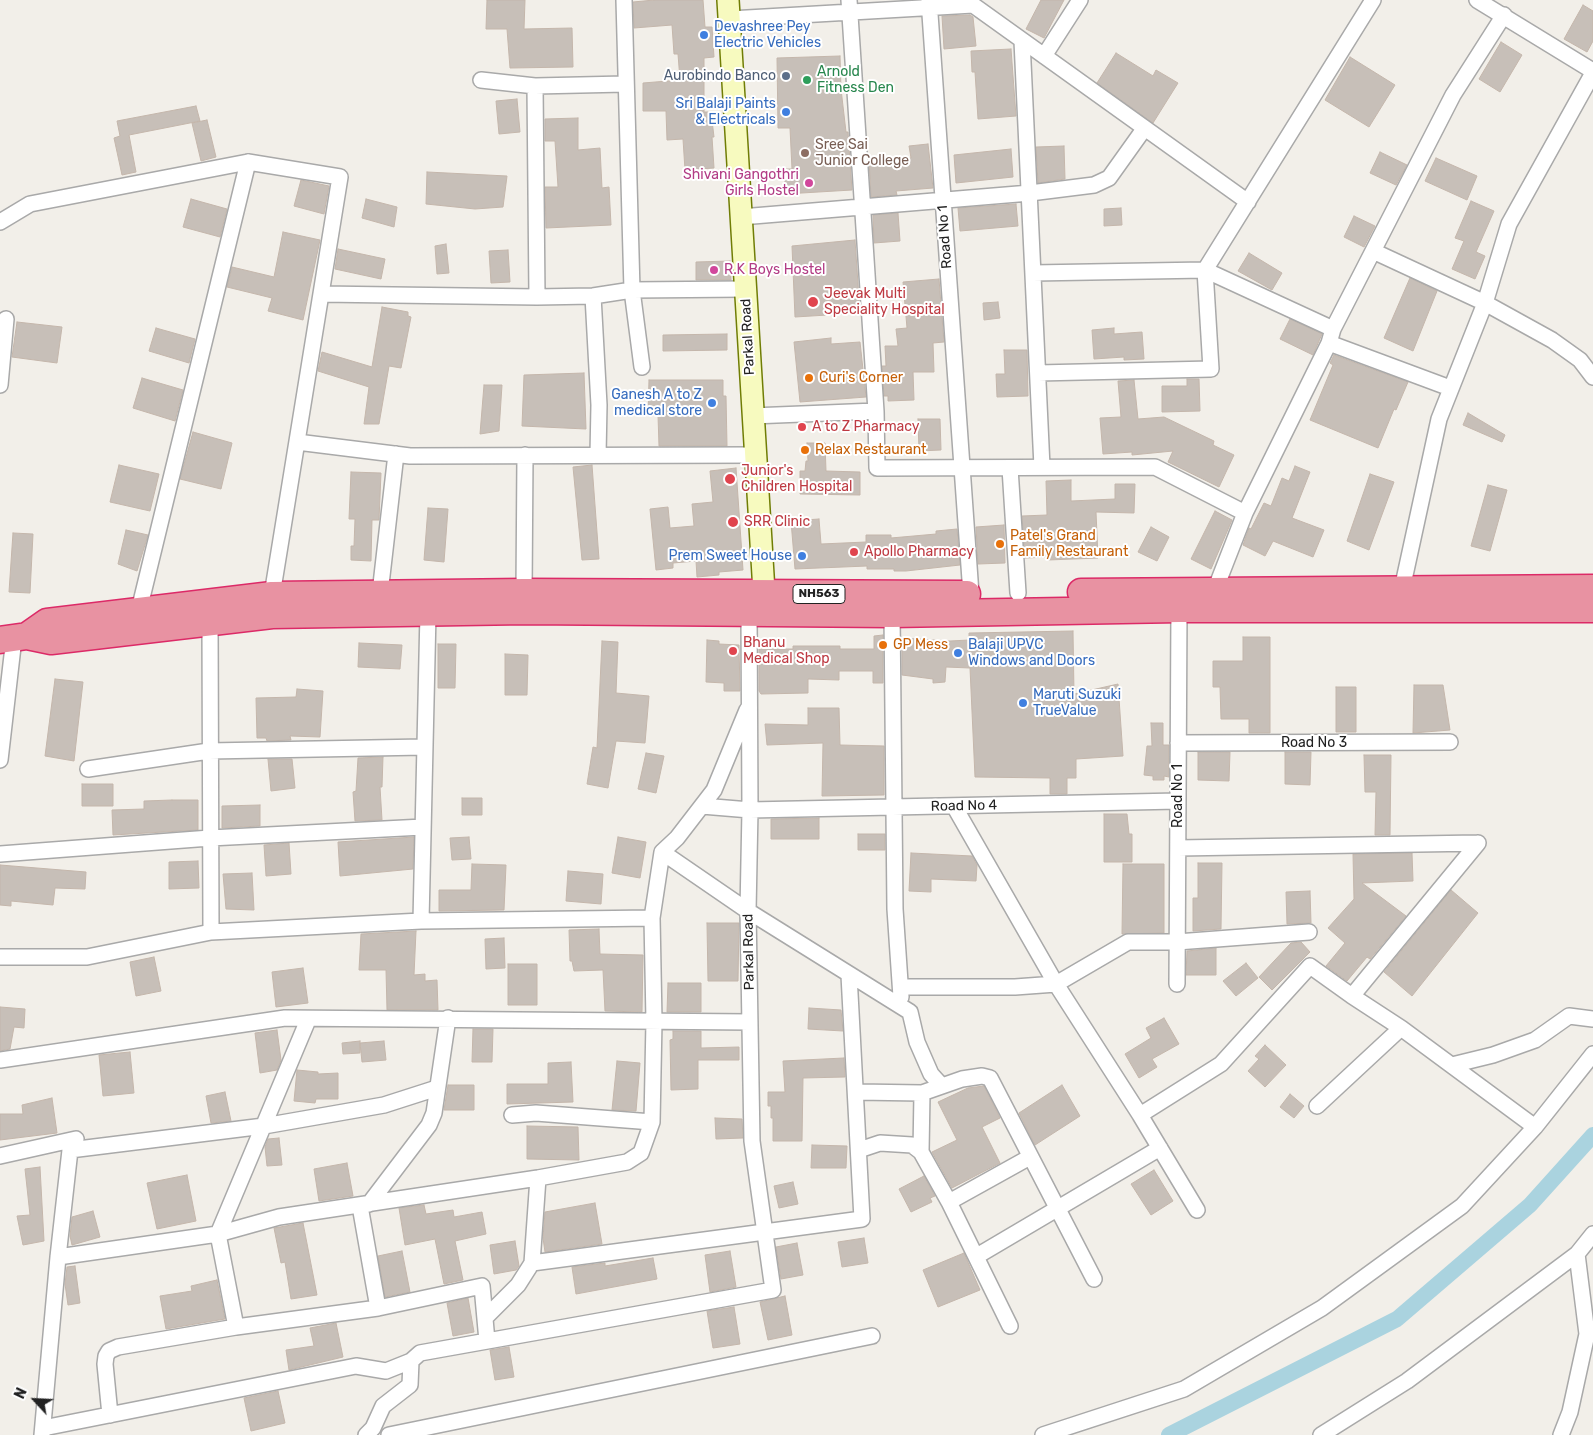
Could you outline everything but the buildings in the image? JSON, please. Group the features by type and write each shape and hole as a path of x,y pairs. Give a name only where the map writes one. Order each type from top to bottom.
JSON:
{"highway":[{"name":"NH563","path":"14,638 51,641 272,615 759,607 970,594 1018,593 1593,588"},
{"name":"NH563","path":"14,638 47,622 139,610 272,595 380,593 524,592 892,614 1179,609 1593,609"}],"street":[{"path":"624,0 632,290 642,368"},
{"path":"1044,56 1080,0"},
{"path":"1038,373 1211,370 1205,270 1373,0"},
{"path":"1402,589 1439,419 1485,303 1509,224 1593,72 1477,0"},
{"path":"729,10 929,4 972,5 1248,202"},
{"name":"Road No 1","path":"929,4 970,594"},
{"path":"850,6 876,412 877,468 1155,466 1245,514"},
{"name":"Parkal Road","path":"487,1341 773,1290 752,1141 748,911 750,701 759,607 755,454 729,10"},
{"path":"1215,590 1245,514 1373,251 1453,95 1504,15"},
{"path":"1022,41 1042,467"},
{"path":"482,80 535,86 625,84"},
{"path":"535,86 537,297"},
{"path":"741,217 1030,193 1094,185 1109,178 1144,129"},
{"path":"0,222 30,204 248,162 340,177 272,595"},
{"path":"139,610 248,162"},
{"path":"1373,251 1485,303 1552,340 1580,360 1593,377"},
{"path":"1033,273 1205,270 1331,336 1450,388"},
{"path":"321,294 537,297 593,296 632,290 745,288"},
{"path":"593,296 599,405 598,455"},
{"path":"0,385 6,319"},
{"path":"752,416 876,412"},
{"path":"297,442 396,454 755,454"},
{"path":"380,593 396,454"},
{"path":"524,592 525,455"},
{"path":"1010,468 1018,593"},
{"name":"Road No 1","path":"1177,984 1179,609"},
{"path":"421,921 428,613"},
{"path":"892,614 895,909 902,987 901,1006"},
{"path":"210,621 211,932"},
{"path":"0,760 14,638"},
{"path":"58,1257 218,1234 279,1217 538,1178 628,1162 641,1153 652,1122 654,1021 652,918 662,852 677,838 714,790 750,701"},
{"name":"Road No 3","path":"1178,743 1450,742"},
{"path":"88,769 209,751 424,747"},
{"name":"Road No 4","path":"702,806 750,810 1178,802"},
{"path":"954,806 1056,984 1140,1115 1197,1210"},
{"path":"0,854 210,838 423,827"},
{"path":"1178,848 1478,843 1352,996"},
{"path":"662,852 748,911 910,1012 917,1042 931,1074 941,1085"},
{"path":"0,957 87,957 211,932 421,921 652,918"},
{"path":"902,987 1015,987 1056,984 1128,942 1177,942 1309,932"},
{"path":"1140,1115 1221,1064 1310,966 1401,1028 1535,1127"},
{"path":"532,1263 862,1219 857,1092 849,975"},
{"path":"1452,1065 1493,1055 1535,1040 1569,1016 1593,1019"},
{"path":"0,1060 285,1018 308,1020 448,1018 750,1022"},
{"path":"378,1308 364,1205 429,1125 434,1113 448,1018"},
{"path":"236,1327 218,1234 308,1020"},
{"path":"1317,1106 1401,1028"},
{"path":"1043,1435 1184,1389 1322,1308 1462,1206 1535,1127 1593,1054"},
{"path":"857,1092 922,1093 962,1079 982,1076 990,1078 1094,1279"},
{"path":"70,1150 264,1126 384,1105 437,1088"},
{"path":"921,1152 922,1093"},
{"path":"512,1115 536,1113 652,1122"},
{"path":"0,1156 76,1139 70,1150 58,1257 43,1432 110,1415 356,1366 386,1371 411,1361 420,1353 487,1341 482,1286 378,1308 236,1327 118,1347 110,1351 106,1356 104,1364 110,1415"},
{"path":"860,1150 880,1143 912,1144 921,1152 977,1256 1010,1326"},
{"path":"977,1256 1160,1148"},
{"path":"949,1202 1030,1157"},
{"path":"485,1318 518,1285 532,1263 538,1178"},
{"path":"1321,1435 1407,1381 1577,1254 1593,1234"},
{"path":"1561,1435 1572,1405 1587,1334 1577,1254"},
{"path":"389,1435 872,1336"},
{"path":"366,1435 373,1428 383,1406 410,1385 411,1361"}],"waterway":[{"path":"1169,1435 1397,1319 1530,1205 1593,1135"}],"place":[{"name":"Devashree Pey Electric Vehicles","path":"704,35"},
{"name":"Aurobindo Banco","path":"786,76"},
{"name":"Arnold Fitness Den","path":"807,80"},
{"name":"Sri Balaji Paints & Electricals","path":"786,112"},
{"name":"Sree Sai Junior College","path":"805,153"},
{"name":"Shivani Gangothri Girls Hostel","path":"809,183"},
{"name":"R.K Boys Hostel","path":"714,270"},
{"name":"Jeevak Multi Speciality Hospital","path":"813,302"},
{"name":"Curi's Corner","path":"809,378"},
{"name":"Ganesh A to Z medical store","path":"712,403"},
{"name":"A to Z Pharmacy","path":"802,427"},
{"name":"Relax Restaurant","path":"805,450"},
{"name":"Junior's Children Hospital","path":"730,479"},
{"name":"SRR Clinic","path":"733,522"},
{"name":"Patel's Grand Family Restaurant","path":"1000,544"},
{"name":"Apollo Pharmacy","path":"854,552"},
{"name":"Prem Sweet House","path":"802,556"},
{"name":"GP Mess","path":"883,645"},
{"name":"Bhanu Medical Shop","path":"733,651"},
{"name":"Balaji UPVC Windows and Doors","path":"958,653"},
{"name":"Maruti Suzuki TrueValue","path":"1023,703"}]}
